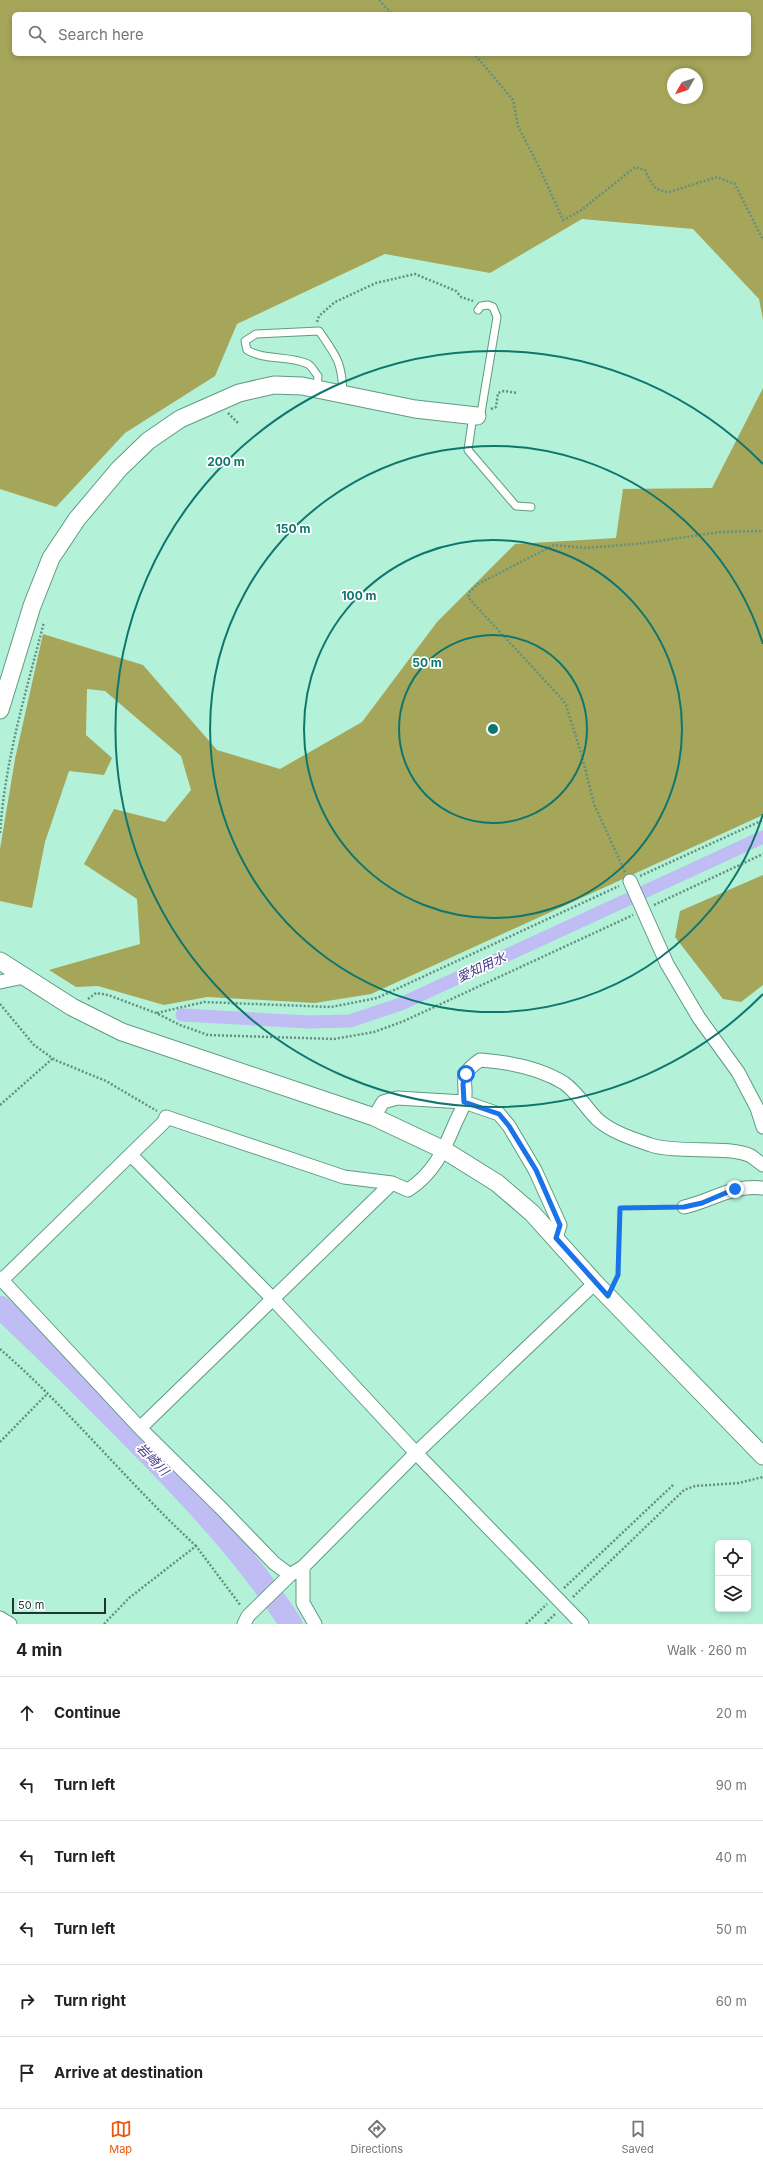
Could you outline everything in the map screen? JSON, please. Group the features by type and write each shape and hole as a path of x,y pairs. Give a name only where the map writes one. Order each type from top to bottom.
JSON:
{"street":[{"path":"0,710 29,613 51,558 77,519 119,469 148,441 180,419 239,393 274,385 302,386 414,409 475,415"},
{"path":"630,881 667,964 699,1018 738,1072 756,1108 763,1126"},
{"path":"0,961 72,1007 122,1032 374,1117 444,1150 497,1183 532,1213 595,1283 763,1456"},
{"path":"0,982 24,977"},
{"path":"288,1577 140,1428 1,1279 164,1122 166,1117 344,1177 392,1183 408,1190 416,1185 439,1160 464,1102 463,1084 466,1074 472,1066 480,1060 521,1067 548,1074 566,1084 597,1118 609,1128 653,1146 686,1150 730,1152 749,1156 763,1165"},
{"path":"374,1117 383,1102 390,1099 464,1102 499,1114 509,1126 536,1170 560,1225 556,1238"},
{"path":"131,1154 273,1299 416,1453 582,1624"},
{"path":"140,1428 392,1183"},
{"path":"684,1207 702,1203 735,1189 747,1186 763,1188"},
{"path":"249,1621 262,1602 288,1577 303,1567 416,1453 595,1283"},
{"path":"303,1567 303,1603 315,1624"},
{"path":"0,1618 10,1624"}],"lane":[{"path":"478,310 481,306 488,305 493,307 497,317 481,413 475,415 468,450 516,506 531,507"},
{"path":"317,389 318,376 309,365 276,356 256,355 247,350 245,341 256,334 320,331 336,356 343,372 343,394"}],"path":[{"path":"379,0 390,12"},
{"path":"475,56 513,100 518,126 540,169 562,220 580,211 635,167 645,170 653,187 660,192 669,192 717,177 735,184 763,240"},
{"path":"313,332 319,316 335,302 376,283 415,274 456,291 466,299 476,301"},
{"path":"490,402 488,410 496,407 498,393 504,391 518,393"},
{"path":"221,416 227,413 238,423"},
{"path":"630,881 604,829 594,804 582,756 566,705 468,597 470,591 478,584 554,545 586,548 645,543 720,532 763,531"},
{"path":"0,832 2,807 14,735 44,619"},
{"path":"156,1013 204,1002 318,1008 348,1005 377,998 763,820"},
{"path":"88,999 96,992 108,995 208,1035 311,1039 353,1037 374,1032 404,1021 763,854"},
{"path":"0,1004 34,1045 52,1059 106,1081 166,1117"},
{"path":"0,1105 52,1059"},
{"path":"608,1296 618,1275 620,1208 684,1207"},
{"path":"0,1349 161,1513 196,1546 249,1621"},
{"path":"0,1442 46,1395"},
{"path":"526,1624 559,1601 684,1490 696,1486 739,1483 763,1477"},
{"path":"545,1624 559,1601 673,1486"},
{"path":"104,1624 129,1598 196,1546"}],"shaded area":[{"path":"0,0 763,0 763,320 759,299 693,229 582,219 490,273 385,254 237,324 215,376 125,433 56,507 0,489"},
{"path":"763,388 763,815 371,994 315,1003 207,997 164,1005 98,986 76,987 49,970 140,944 137,899 84,864 114,809 165,822 191,790 181,756 105,691 87,689 86,735 112,758 104,775 69,771 45,842 32,908 0,901 0,849 15,759 43,634 143,665 217,750 280,769 362,722 437,622 515,544 616,538 623,489 712,488"},
{"path":"763,875 763,985 741,1002 723,999 675,937 680,911"}],"waterway":[{"name":"愛知用水","path":"182,1015 308,1022 350,1021 401,1004 763,837"},
{"name":"岩崎川","path":"0,1307 93,1397 186,1493 224,1535 259,1578 291,1624"}],"route":[{"path":"466,1074 463,1084 464,1102 499,1114 509,1126 536,1170 560,1225 556,1238 608,1296 618,1275 620,1208 684,1207 702,1203 735,1189"}]}
